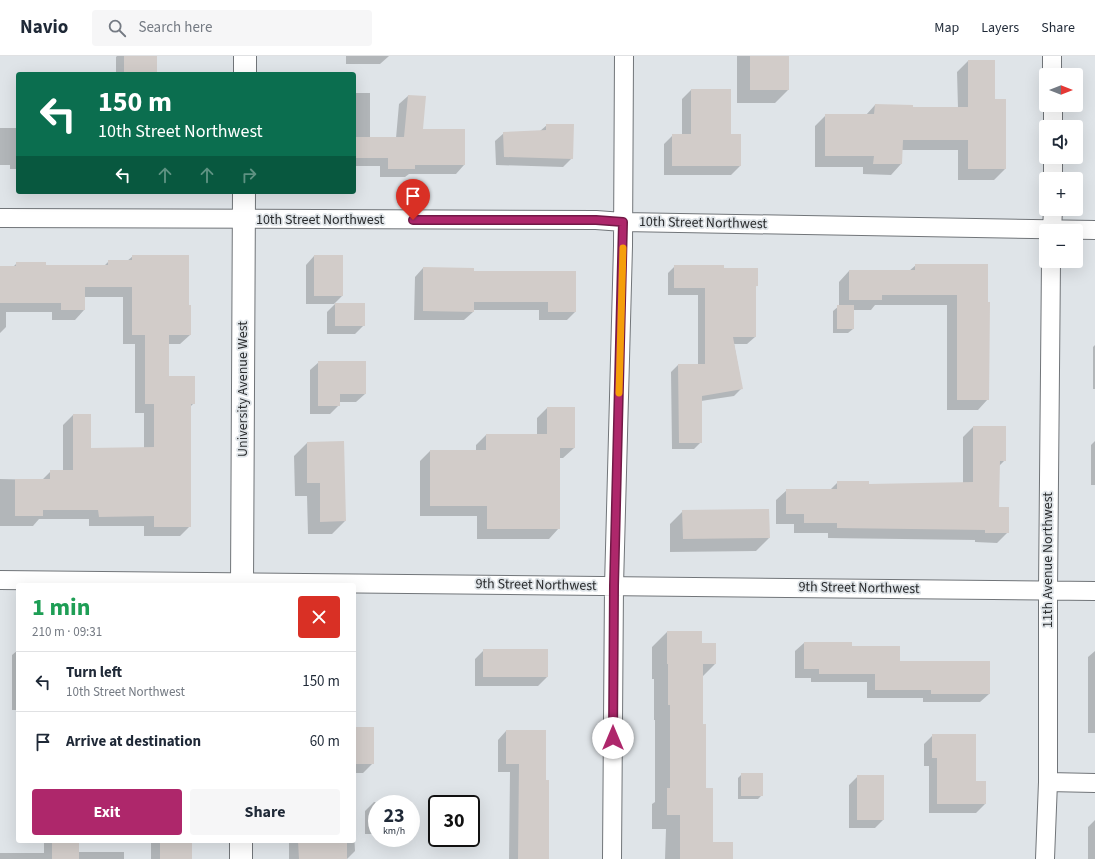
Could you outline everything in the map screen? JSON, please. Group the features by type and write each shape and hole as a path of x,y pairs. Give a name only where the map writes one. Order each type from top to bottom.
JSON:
{"street":[{"path":"245,56 245,72"},
{"path":"612,859 614,586 623,222 624,56"},
{"path":"1052,56 1052,68"},
{"name":"University Avenue West","path":"242,583 244,194"},
{"name":"10th Street Northwest","path":"0,218 596,220 623,222 1039,230"},
{"name":"10th Street Northwest","path":"1083,230 1095,230"},
{"name":"11th Avenue Northwest","path":"1045,859 1048,782 1051,268"},
{"name":"9th Street Northwest","path":"0,580 182,583"},
{"name":"9th Street Northwest","path":"356,585 1095,591"},
{"path":"1048,782 1095,783"},
{"path":"241,843 241,859"}],"building":[{"path":"124,56 157,56 157,72 124,72"},
{"path":"750,56 789,56 789,90 750,90"},
{"path":"968,60 995,60 995,99 1006,99 1006,169 968,169 968,140 903,140 902,164 873,164 874,156 825,156 825,114 874,114 875,104 913,105 913,107 968,107"},
{"path":"691,89 731,89 731,134 741,134 741,166 672,166 672,134 691,134"},
{"path":"408,95 426,96 423,129 465,129 465,165 415,165 415,169 388,169 388,158 356,158 356,137 404,137"},
{"path":"546,124 574,124 573,159 504,157 503,132 546,130"},
{"path":"132,255 189,255 189,305 191,305 191,335 169,335 169,376 195,376 195,404 191,404 191,527 154,527 154,516 99,517 98,510 43,510 43,516 15,516 15,479 50,479 50,470 73,470 73,414 91,414 91,448 154,447 154,404 145,404 145,335 132,335 132,287 85,287 85,310 61,310 61,303 0,303 0,266 16,266 16,262 46,262 46,265 108,265 108,260 132,260"},
{"path":"314,255 343,255 343,296 314,296"},
{"path":"915,264 988,264 988,302 990,302 989,400 957,400 957,295 882,295 882,300 849,300 849,270 915,270"},
{"path":"674,265 724,265 724,268 758,268 758,286 756,286 756,337 733,337 743,389 702,396 702,443 679,443 678,364 705,364 705,288 674,288"},
{"path":"423,267 474,268 474,271 576,271 576,312 548,312 548,302 474,302 474,312 423,311"},
{"path":"335,303 365,303 365,326 335,326"},
{"path":"837,305 854,305 854,329 837,329"},
{"path":"318,361 366,361 366,394 340,394 340,406 318,406"},
{"path":"547,407 575,407 575,448 560,448 560,529 487,529 487,506 430,506 430,450 486,450 486,434 547,434"},
{"path":"973,426 1006,426 1006,461 1000,461 999,507 1009,507 1009,533 985,533 985,530 837,528 837,523 804,523 804,514 786,514 786,489 837,489 837,481 869,481 869,484 973,482"},
{"path":"344,441 346,521 320,522 320,483 307,483 307,442"},
{"path":"769,509 770,538 683,539 682,510"},
{"path":"667,631 702,631 702,643 716,643 716,664 703,664 703,724 706,724 706,788 713,788 713,842 733,842 733,859 680,859 680,815 667,815 667,788 670,788 670,705 668,705"},
{"path":"804,642 852,642 852,646 900,646 900,661 990,661 990,694 931,694 931,690 875,690 875,674 819,674 819,669 804,669"},
{"path":"483,649 548,649 548,677 483,677"},
{"path":"356,727 374,727 374,764 356,764"},
{"path":"506,730 546,730 546,780 549,780 549,859 518,859 519,764 506,764"},
{"path":"932,734 976,734 976,781 986,781 986,804 937,804 937,758 932,758"},
{"path":"741,773 763,773 763,796 741,796"},
{"path":"857,775 884,775 884,820 857,820"},
{"path":"52,843 79,843 79,859 52,859"},
{"path":"160,843 192,843 192,859 160,859"},
{"path":"298,843 347,843 347,859 299,859"}],"slow traffic":[{"path":"619,393 623,248"}],"route":[{"path":"413,220 596,220 623,222 614,586 613,738"}]}
